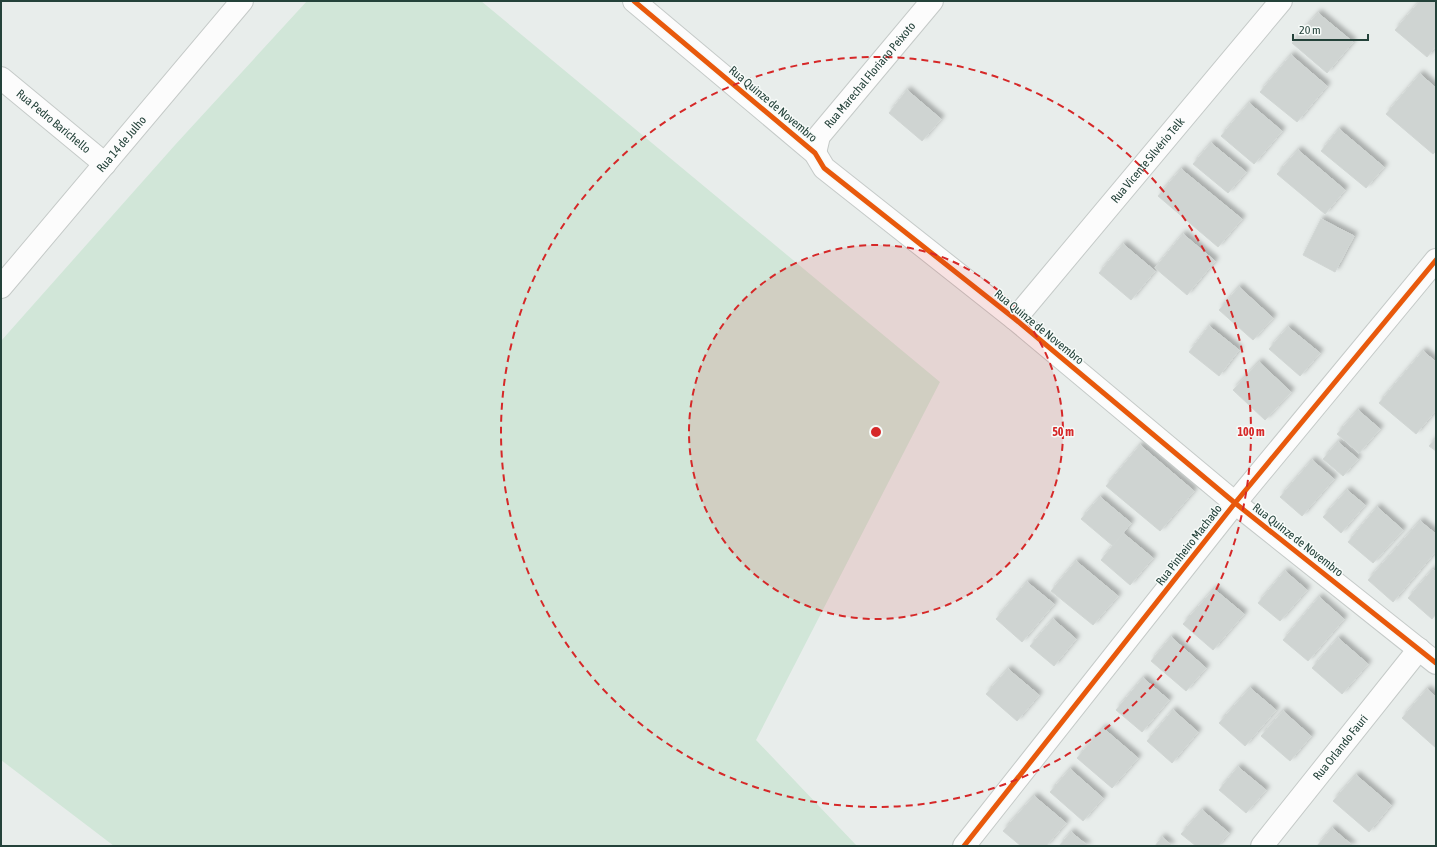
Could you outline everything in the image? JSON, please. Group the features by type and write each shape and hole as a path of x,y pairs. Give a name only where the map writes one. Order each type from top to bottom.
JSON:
{"street":[{"name":"Rua 14 de Julho","path":"1,287 242,1"},
{"name":"Rua Quinze de Novembro","path":"634,1 815,153 824,168 1015,319 1235,503 1436,664"},
{"name":"Rua Marechal Floriano Peixoto","path":"815,153 819,136 932,1"},
{"name":"Rua Vicente Silvério Telk","path":"1015,319 1281,1"},
{"name":"Rua Pedro Barichello","path":"1,78 105,164"},
{"name":"Rua Pinheiro Machado","path":"964,846 1235,503 1436,260"},
{"name":"Rua Orlando Fauri","path":"1262,846 1419,649"}],"green space":[{"path":"307,1 481,1 940,382 756,740 857,846 114,846 1,760 1,341 175,145"}],"building":[{"path":"1420,1 1436,1 1436,46 1427,57 1395,30"},
{"path":"1318,13 1353,42 1327,73 1292,43"},
{"path":"1291,55 1327,86 1297,122 1260,92"},
{"path":"1420,74 1436,88 1436,151 1433,154 1386,114"},
{"path":"907,90 941,119 922,141 889,113"},
{"path":"1249,103 1282,131 1254,164 1221,136"},
{"path":"1339,129 1384,167 1366,188 1321,151"},
{"path":"1211,143 1246,172 1228,193 1193,164"},
{"path":"1298,150 1345,190 1325,214 1277,174"},
{"path":"1181,169 1242,219 1218,247 1158,196"},
{"path":"1321,219 1354,236 1335,272 1303,255"},
{"path":"1183,234 1215,261 1187,295 1155,268"},
{"path":"1123,244 1155,271 1131,300 1099,273"},
{"path":"1239,287 1273,318 1253,340 1219,310"},
{"path":"1209,326 1239,350 1219,376 1189,352"},
{"path":"1288,327 1320,353 1300,376 1269,349"},
{"path":"1423,351 1436,362 1436,410 1416,434 1379,403"},
{"path":"1259,362 1291,392 1265,420 1233,390"},
{"path":"1358,410 1380,429 1359,453 1337,434"},
{"path":"1436,438 1436,451 1429,446"},
{"path":"1338,442 1358,459 1343,476 1323,459"},
{"path":"1140,445 1194,491 1160,531 1106,486"},
{"path":"1312,460 1334,479 1302,516 1280,497"},
{"path":"1347,490 1365,505 1341,533 1323,517"},
{"path":"1100,497 1131,523 1113,546 1081,519"},
{"path":"1377,507 1403,530 1373,563 1348,542"},
{"path":"1420,521 1436,534 1436,551 1393,602 1368,580"},
{"path":"1123,533 1153,558 1130,585 1101,560"},
{"path":"1076,561 1118,596 1093,625 1051,591"},
{"path":"1433,569 1436,572 1436,614 1432,619 1408,598"},
{"path":"1285,571 1307,590 1280,621 1258,603"},
{"path":"1027,582 1054,604 1022,642 996,619"},
{"path":"1214,589 1244,614 1213,650 1183,624"},
{"path":"1319,597 1344,619 1308,661 1283,640"},
{"path":"1053,619 1076,639 1054,666 1030,646"},
{"path":"1171,637 1206,668 1186,691 1151,661"},
{"path":"1338,638 1368,664 1342,694 1312,668"},
{"path":"1008,669 1039,695 1017,721 986,694"},
{"path":"1143,678 1169,700 1142,732 1116,710"},
{"path":"1250,688 1276,710 1245,746 1219,723"},
{"path":"1427,689 1436,697 1436,748 1402,718"},
{"path":"1173,710 1198,732 1172,763 1147,741"},
{"path":"1283,711 1311,736 1290,761 1261,736"},
{"path":"1103,728 1138,758 1112,788 1077,758"},
{"path":"1238,767 1266,790 1246,813 1219,790"},
{"path":"1070,769 1103,798 1083,821 1050,792"},
{"path":"1356,775 1391,805 1369,832 1333,801"},
{"path":"1034,796 1066,823 1046,846 1021,846 1003,831"},
{"path":"1202,810 1229,833 1218,846 1196,846 1181,834"},
{"path":"1332,828 1353,846 1317,846"},
{"path":"1071,832 1088,846 1059,846"},
{"path":"1162,837 1172,846 1155,846"}],"cycle path":[{"path":"634,1 815,153 824,168 1015,319 1235,503 1436,663"},
{"path":"964,846 1235,503 1436,260"}]}
